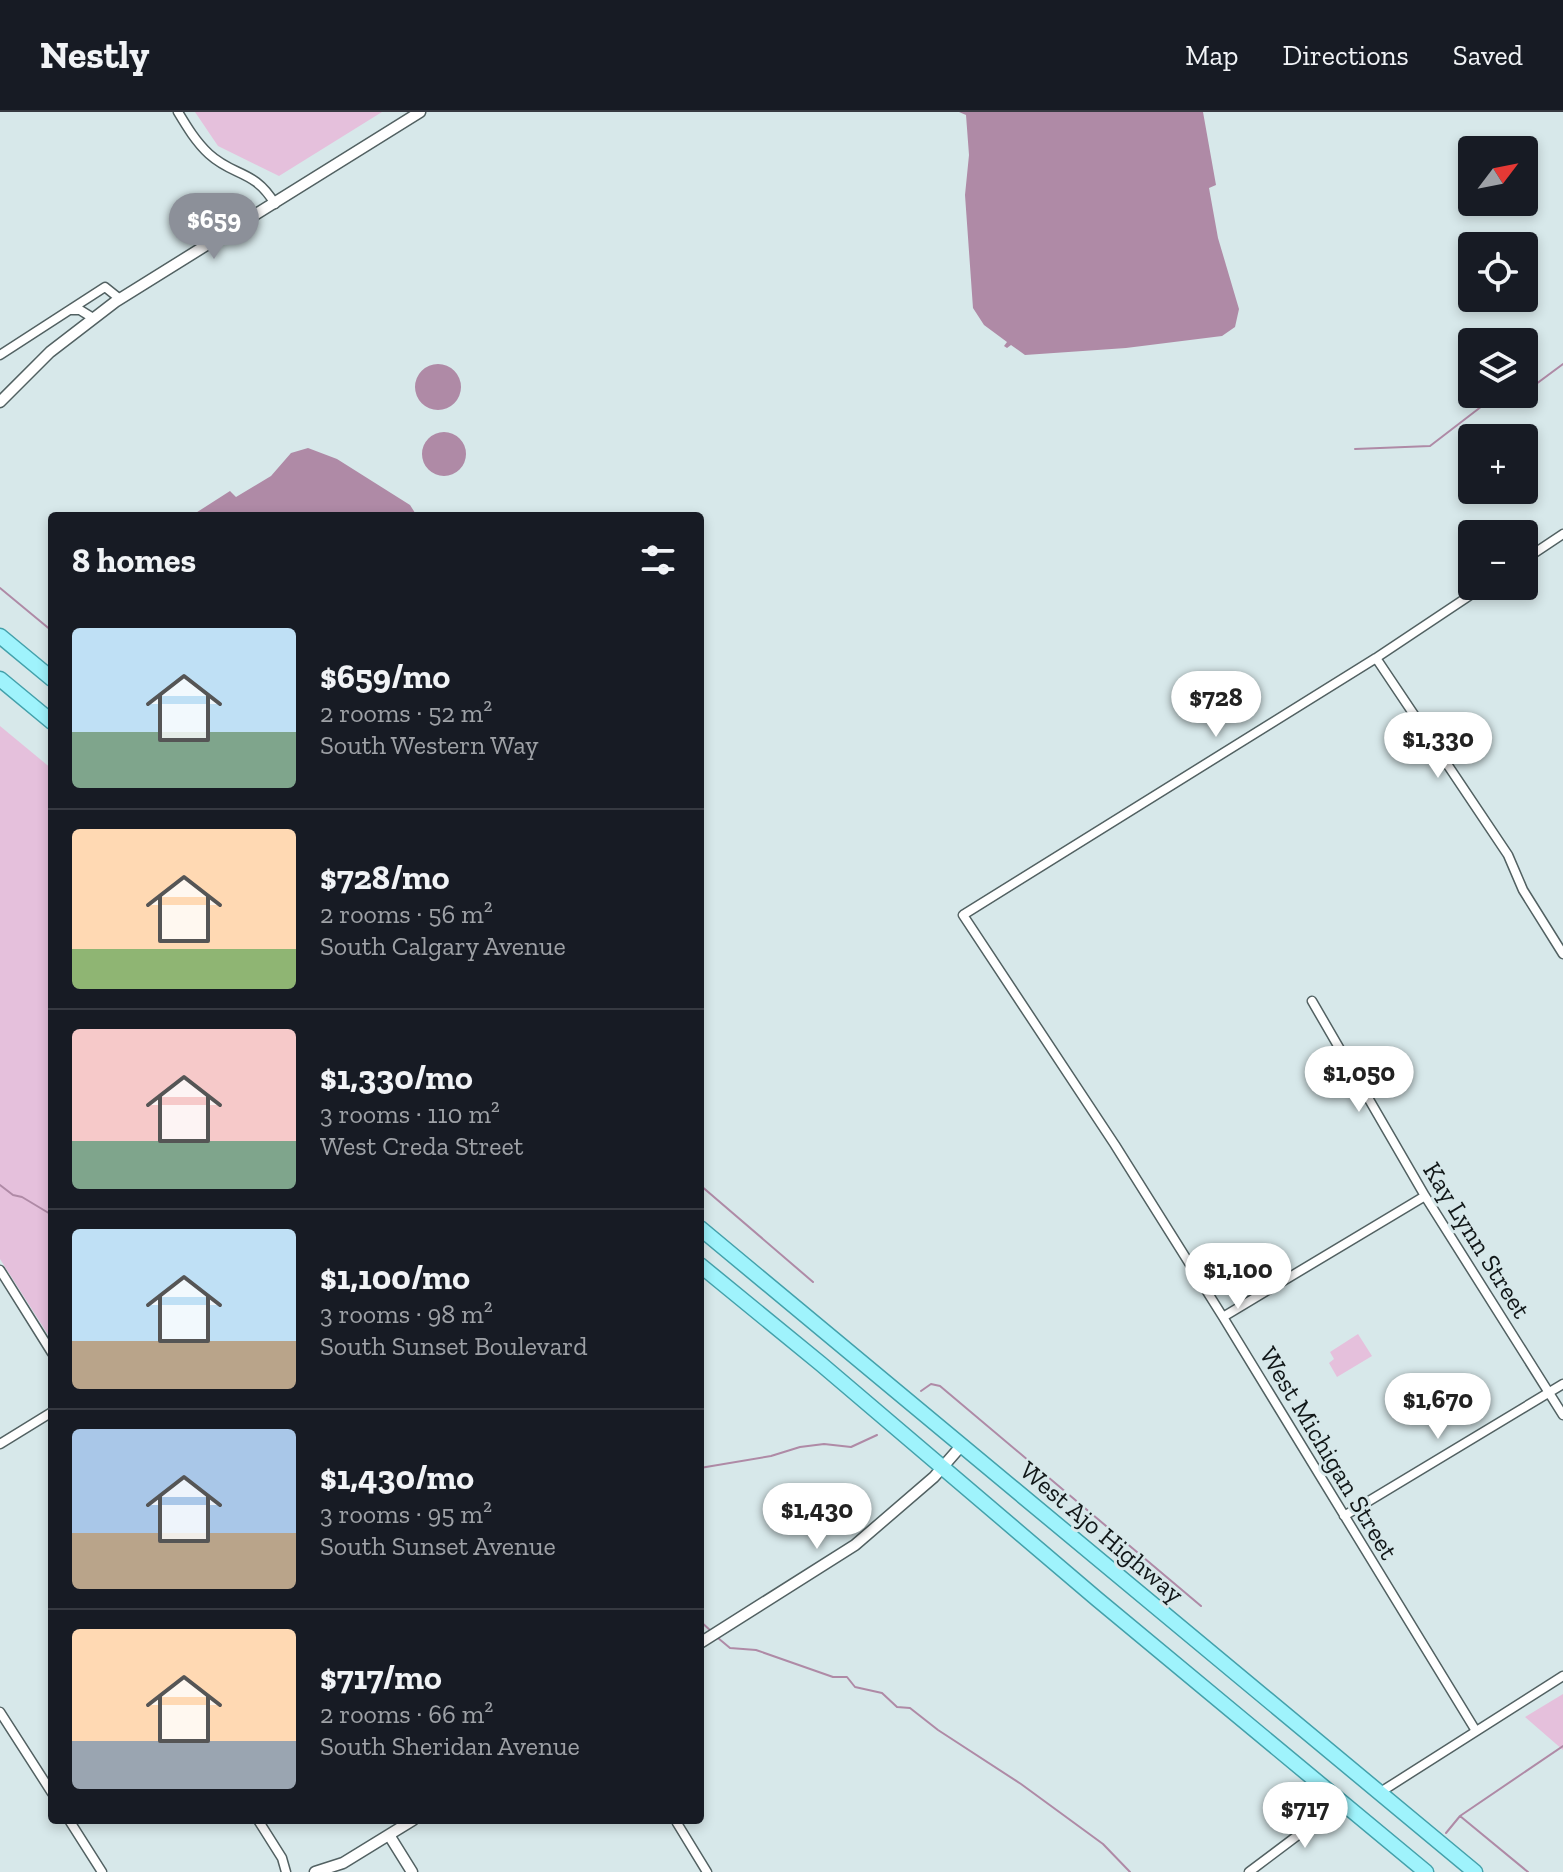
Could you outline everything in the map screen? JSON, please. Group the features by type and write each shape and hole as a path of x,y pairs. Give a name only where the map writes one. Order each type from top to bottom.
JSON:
{"main road":[{"path":"0,636 48,676"},
{"path":"0,679 48,719"},
{"name":"West Ajo Highway","path":"704,1231 1475,1872"},
{"name":"West Ajo Highway","path":"704,1268 812,1355 1426,1872"}],"street":[{"path":"178,112 210,155 265,188 275,204"},
{"path":"0,402 50,352 120,299 420,112"},
{"path":"0,355 105,287 120,299"},
{"path":"70,310 80,310 93,318"},
{"path":"1538,551 1563,534"},
{"path":"1463,600 1376,658 1508,855 1523,890 1563,954"},
{"name":"West Michigan Street","path":"1376,658 963,915 1115,1145 1476,1731"},
{"name":"Kay Lynn Street","path":"1312,1001 1425,1196 1563,1415"},
{"path":"1223,1317 1425,1196"},
{"path":"0,1270 48,1347"},
{"path":"1344,1516 1563,1384"},
{"path":"0,1444 48,1414"},
{"path":"704,1641 843,1554 943,1468 961,1446"},
{"path":"1379,1793 1563,1676"},
{"path":"0,1712 48,1787"},
{"path":"0,1733 9,1727"},
{"path":"1249,1872 1342,1802"},
{"path":"72,1824 102,1872"},
{"path":"261,1824 282,1858 286,1872"},
{"path":"315,1872 343,1863 407,1824"},
{"path":"678,1824 707,1872"},
{"path":"389,1835 412,1872"}],"shaded area":[{"path":"195,112 382,112 279,176 218,146"},
{"path":"959,112 1203,112 1216,185 1209,188 1218,238 1239,309 1235,327 1222,336 1126,348 1025,355 1011,345 1007,348 1004,346 1007,342 984,325 973,308 965,195 969,155 966,115"},
{"path":"438,364 455,370 461,387 455,404 438,410 421,404 415,387 421,370"},
{"path":"444,432 459,439 466,454 459,469 444,476 429,469 422,454 429,439"},
{"path":"308,448 337,459 410,505 414,512 197,512 230,491 236,497 271,476 291,453"},
{"path":"0,726 48,766 48,1335 0,1259"},
{"path":"1358,1334 1372,1356 1337,1377 1329,1363 1334,1359 1330,1352"},
{"path":"1563,1694 1563,1750 1525,1717"}],"waterway":[{"path":"1538,383 1563,364"},
{"path":"1355,449 1430,446 1479,408"},
{"path":"0,588 48,628"},
{"path":"0,1185 48,1213"},
{"path":"704,1188 813,1282"},
{"path":"921,1391 931,1384 940,1386 1201,1606"},
{"path":"704,1467 771,1456 800,1447 824,1444 851,1447 877,1435"},
{"path":"704,1625 711,1631"},
{"path":"718,1638 730,1648 756,1650 833,1677 847,1677 855,1687 882,1693 897,1707 910,1708 1103,1844 1130,1872"},
{"path":"1460,1816 1563,1746"},
{"path":"1446,1833 1460,1816 1528,1872"}]}
